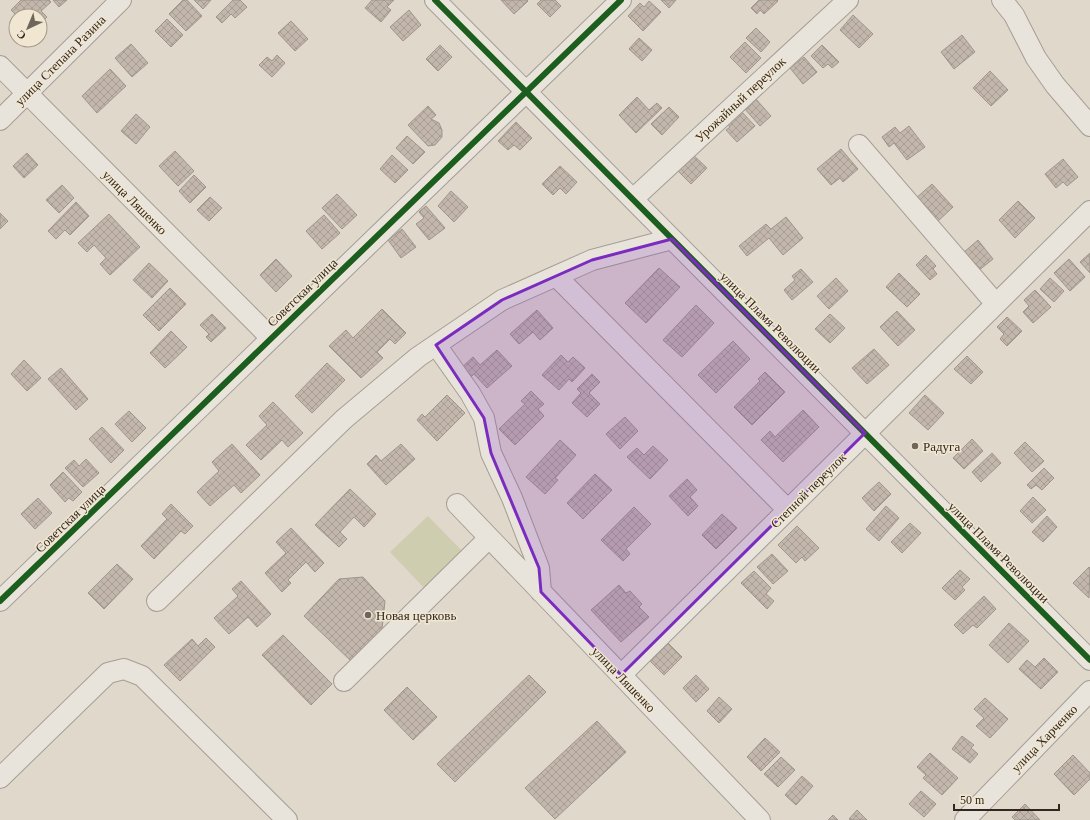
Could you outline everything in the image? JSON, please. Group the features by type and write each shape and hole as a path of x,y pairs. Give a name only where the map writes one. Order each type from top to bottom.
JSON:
{"street":[{"name":"улица Степана Разина","path":"0,120 121,0"},
{"name":"улица Пламя Революции","path":"436,0 1090,660"},
{"name":"Советская улица","path":"0,601 620,0"},
{"name":"Урожайный переулок","path":"633,199 848,0"},
{"path":"1002,0 1014,15 1036,58 1055,86 1090,126"},
{"name":"улица Ляшенко","path":"0,66 271,338"},
{"path":"859,145 996,304"},
{"name":"Степной переулок","path":"621,675 1090,211"},
{"path":"158,602 344,419 418,357 502,300 592,260 672,239"},
{"path":"556,276 788,510"},
{"path":"436,345 470,393 484,418 491,453 512,498 539,568 541,592"},
{"name":"улица Ляшенко","path":"457,504 760,820"},
{"path":"344,681 489,538"},
{"path":"0,778 108,673 124,669 142,676 287,820"},
{"name":"улица Харченко","path":"965,820 1090,691"}],"highlighted area":[{"path":"672,239 865,433 621,675 541,592 539,568 491,453 484,418 436,345 502,300 592,260"}],"shaded area":[{"path":"428,516 464,553 426,590 390,552"}],"building":[{"path":"21,0 49,0 51,2 44,8 13,8"},
{"path":"53,0 67,0 59,7"},
{"path":"183,0 187,0 202,16 186,31 169,14"},
{"path":"194,0 211,0 203,9"},
{"path":"233,0 240,0 247,7 235,18 231,14 222,23 216,17"},
{"path":"372,0 394,0 387,7 391,10 381,22 365,8"},
{"path":"501,0 527,0 528,1 514,14"},
{"path":"541,0 555,0 561,6 550,17 537,4"},
{"path":"661,0 676,0 669,8"},
{"path":"759,0 778,1 764,14 760,10 757,14 751,8"},
{"path":"649,1 661,12 643,31 628,16 640,3 644,7"},
{"path":"409,10 421,25 403,41 390,27"},
{"path":"853,15 873,34 859,48 840,30"},
{"path":"167,19 183,35 171,47 155,31"},
{"path":"291,21 308,39 295,51 278,33"},
{"path":"756,28 770,42 761,52 746,38"},
{"path":"962,35 975,52 954,69 941,52"},
{"path":"639,38 652,50 642,61 629,49"},
{"path":"745,42 761,58 746,73 730,57"},
{"path":"131,44 148,63 132,77 115,58"},
{"path":"440,45 452,57 438,71 426,59"},
{"path":"822,45 839,62 832,68 828,64 823,68 811,56"},
{"path":"277,55 285,63 272,77 259,65 267,57 272,61"},
{"path":"804,57 817,72 803,84 790,68"},
{"path":"110,69 126,86 97,113 82,96"},
{"path":"990,71 1008,90 991,106 973,88"},
{"path":"637,97 649,110 657,103 662,108 636,133 619,115"},
{"path":"755,98 771,116 760,126 744,108"},
{"path":"428,106 436,115 431,119 439,123 442,130 442,137 435,145 428,146 408,125"},
{"path":"669,107 679,117 662,135 651,124"},
{"path":"740,110 755,126 737,142 726,130 730,127 726,122"},
{"path":"136,114 150,127 136,144 121,131"},
{"path":"516,122 532,138 520,150 514,145 508,150 498,141"},
{"path":"909,126 925,147 907,160 894,143 889,147 882,137 895,127 900,133"},
{"path":"407,136 425,152 413,164 396,148"},
{"path":"841,149 858,169 843,182 840,178 831,185 817,169"},
{"path":"175,151 194,171 178,186 159,166"},
{"path":"690,152 707,168 691,184 674,167"},
{"path":"27,153 38,165 24,178 13,166"},
{"path":"392,155 408,170 395,183 380,169"},
{"path":"1063,159 1078,177 1067,186 1063,182 1056,188 1045,174"},
{"path":"560,166 577,182 566,194 560,188 553,195 542,184"},
{"path":"194,175 206,187 190,203 179,191"},
{"path":"932,184 953,207 936,223 915,199"},
{"path":"62,185 74,198 59,213 46,200"},
{"path":"451,191 468,207 454,222 438,206"},
{"path":"337,194 357,215 342,229 322,208"},
{"path":"210,197 222,208 209,221 197,210"},
{"path":"1018,201 1035,218 1015,238 999,220"},
{"path":"76,202 89,216 70,235 65,230 56,239 48,231"},
{"path":"426,206 445,228 429,240 416,224 424,218 419,212"},
{"path":"0,213 8,221 0,229"},
{"path":"109,214 140,247 110,275 100,264 106,258 94,245 87,252 78,243"},
{"path":"324,215 340,233 322,249 306,231"},
{"path":"786,217 803,238 783,255 769,238 747,256 739,246 766,224 771,229"},
{"path":"402,229 416,247 401,258 388,240"},
{"path":"978,240 993,259 978,271 963,253"},
{"path":"1090,253 1090,273 1080,262"},
{"path":"926,255 936,266 933,269 937,274 930,280 916,265"},
{"path":"276,259 292,276 276,292 260,275"},
{"path":"1069,259 1085,277 1070,291 1054,273"},
{"path":"149,263 168,281 152,298 133,280"},
{"path":"659,268 680,287 646,323 625,303"},
{"path":"801,269 813,282 792,300 784,290 795,280 792,276"},
{"path":"899,273 920,294 907,307 886,287"},
{"path":"836,278 848,291 829,309 817,296"},
{"path":"1050,278 1064,291 1054,302 1040,289"},
{"path":"170,288 186,304 159,331 143,315"},
{"path":"1035,290 1051,307 1033,323 1023,312 1029,306 1024,300"},
{"path":"696,305 714,323 682,357 663,340"},
{"path":"382,309 406,333 395,344 390,339 377,352 383,358 361,378 329,346 346,330 353,338"},
{"path":"537,310 553,328 540,340 533,332 519,344 510,334"},
{"path":"897,311 915,330 898,346 880,327"},
{"path":"212,314 226,328 211,342 206,337 209,334 200,325"},
{"path":"830,314 845,328 830,343 815,329"},
{"path":"1007,317 1022,331 1007,346 1000,339 1004,334 997,327"},
{"path":"171,331 187,347 165,368 150,353"},
{"path":"733,341 750,359 716,393 698,375"},
{"path":"874,349 889,365 867,384 852,368"},
{"path":"497,350 512,366 487,388 474,374 469,379 460,369 473,357 480,365"},
{"path":"561,355 568,362 573,357 585,368 572,382 569,379 559,390 542,375"},
{"path":"967,356 983,372 971,384 954,369"},
{"path":"24,360 41,378 27,391 11,374"},
{"path":"327,363 345,380 312,413 295,396"},
{"path":"61,368 88,399 76,410 48,379"},
{"path":"765,372 785,392 752,425 734,407 760,381 758,379"},
{"path":"592,374 600,382 589,393 600,404 587,417 572,403 581,393 577,389"},
{"path":"531,391 544,404 538,409 544,416 515,445 499,429 525,404 521,401"},
{"path":"447,395 465,413 437,441 417,420 422,414 425,417"},
{"path":"925,395 944,413 928,430 909,413"},
{"path":"273,402 303,433 288,447 282,440 261,460 246,445 267,425 259,416"},
{"path":"803,410 819,427 783,462 761,440 770,431 775,437"},
{"path":"129,411 146,428 132,442 115,424"},
{"path":"625,417 638,431 620,449 606,434"},
{"path":"102,427 124,450 111,463 89,439"},
{"path":"972,439 983,451 964,469 953,458"},
{"path":"560,440 576,455 555,478 558,480 545,494 526,477"},
{"path":"1025,442 1044,461 1032,472 1014,453"},
{"path":"232,444 260,475 241,493 234,485 210,506 197,492 219,471 212,462"},
{"path":"401,444 415,459 386,485 367,464 376,455 381,461"},
{"path":"653,446 668,460 650,479 627,457 637,448 644,455"},
{"path":"992,453 1001,463 981,482 972,472"},
{"path":"86,459 99,473 83,487 65,468 74,460 79,466"},
{"path":"1044,468 1054,478 1042,490 1036,485 1031,489 1027,485"},
{"path":"63,472 82,492 73,501 69,498 65,502 50,485"},
{"path":"595,474 612,490 583,519 567,503"},
{"path":"687,479 697,490 690,497 698,506 688,516 669,496"},
{"path":"879,482 891,494 874,511 862,498"},
{"path":"350,489 376,514 364,527 354,517 340,532 347,539 339,547 315,525"},
{"path":"1033,497 1046,510 1032,523 1020,511"},
{"path":"38,498 52,513 35,529 21,514"},
{"path":"171,504 193,526 185,534 181,531 154,559 141,546 167,519 162,514"},
{"path":"886,506 899,518 879,541 866,529"},
{"path":"634,507 651,524 626,549 630,554 623,561 601,540"},
{"path":"722,514 737,528 716,549 702,535"},
{"path":"1047,516 1057,527 1043,542 1032,532"},
{"path":"910,523 921,533 902,553 891,542"},
{"path":"797,526 819,548 805,561 802,557 796,563 778,545"},
{"path":"291,528 324,563 315,572 306,562 288,580 291,583 282,592 265,573 286,553 276,542"},
{"path":"772,554 788,571 773,584 757,567"},
{"path":"117,564 133,579 104,609 88,593"},
{"path":"1089,567 1090,568 1089,598 1073,583"},
{"path":"960,570 970,579 962,587 965,590 955,600 942,588"},
{"path":"754,571 771,588 766,594 774,601 767,609 741,583"},
{"path":"363,577 385,601 382,629 351,661 304,616 339,579"},
{"path":"241,581 271,614 257,627 248,617 229,634 214,618 238,596 232,589"},
{"path":"619,585 626,593 630,591 642,604 639,607 649,617 621,642 591,610"},
{"path":"984,596 996,609 977,628 973,625 963,634 954,625"},
{"path":"1009,623 1029,641 1008,663 989,645"},
{"path":"283,635 332,684 311,705 262,655"},
{"path":"206,638 215,647 180,681 164,665 192,639 198,646"},
{"path":"668,643 682,657 664,675 650,661"},
{"path":"1044,658 1058,672 1041,689 1019,669 1027,660 1035,667"},
{"path":"529,675 546,692 455,782 437,764"},
{"path":"696,675 709,689 696,702 683,688"},
{"path":"407,687 437,717 413,740 384,710"},
{"path":"719,697 732,709 719,723 707,711"},
{"path":"985,698 1008,719 990,738 976,726 984,718 974,709"},
{"path":"597,721 626,752 555,819 525,788"},
{"path":"962,736 974,745 971,748 978,754 970,763 952,749"},
{"path":"765,738 780,752 761,771 747,757"},
{"path":"930,753 958,778 942,795 923,778 926,775 917,767"},
{"path":"1073,755 1090,773 1090,779 1074,795 1054,774"},
{"path":"781,757 795,770 778,787 764,774"},
{"path":"802,776 813,786 796,805 785,795"},
{"path":"921,791 936,804 924,817 909,804"},
{"path":"1025,804 1040,820 1015,820 1012,817"},
{"path":"857,810 867,820 849,819"},
{"path":"833,815 838,820 828,820"}],"cycle path":[{"path":"435,0 1090,660"},
{"path":"0,601 621,0"}],"place":[{"name":"Радуга","path":"915,446"},
{"name":"Новая церковь","path":"368,615"}]}
